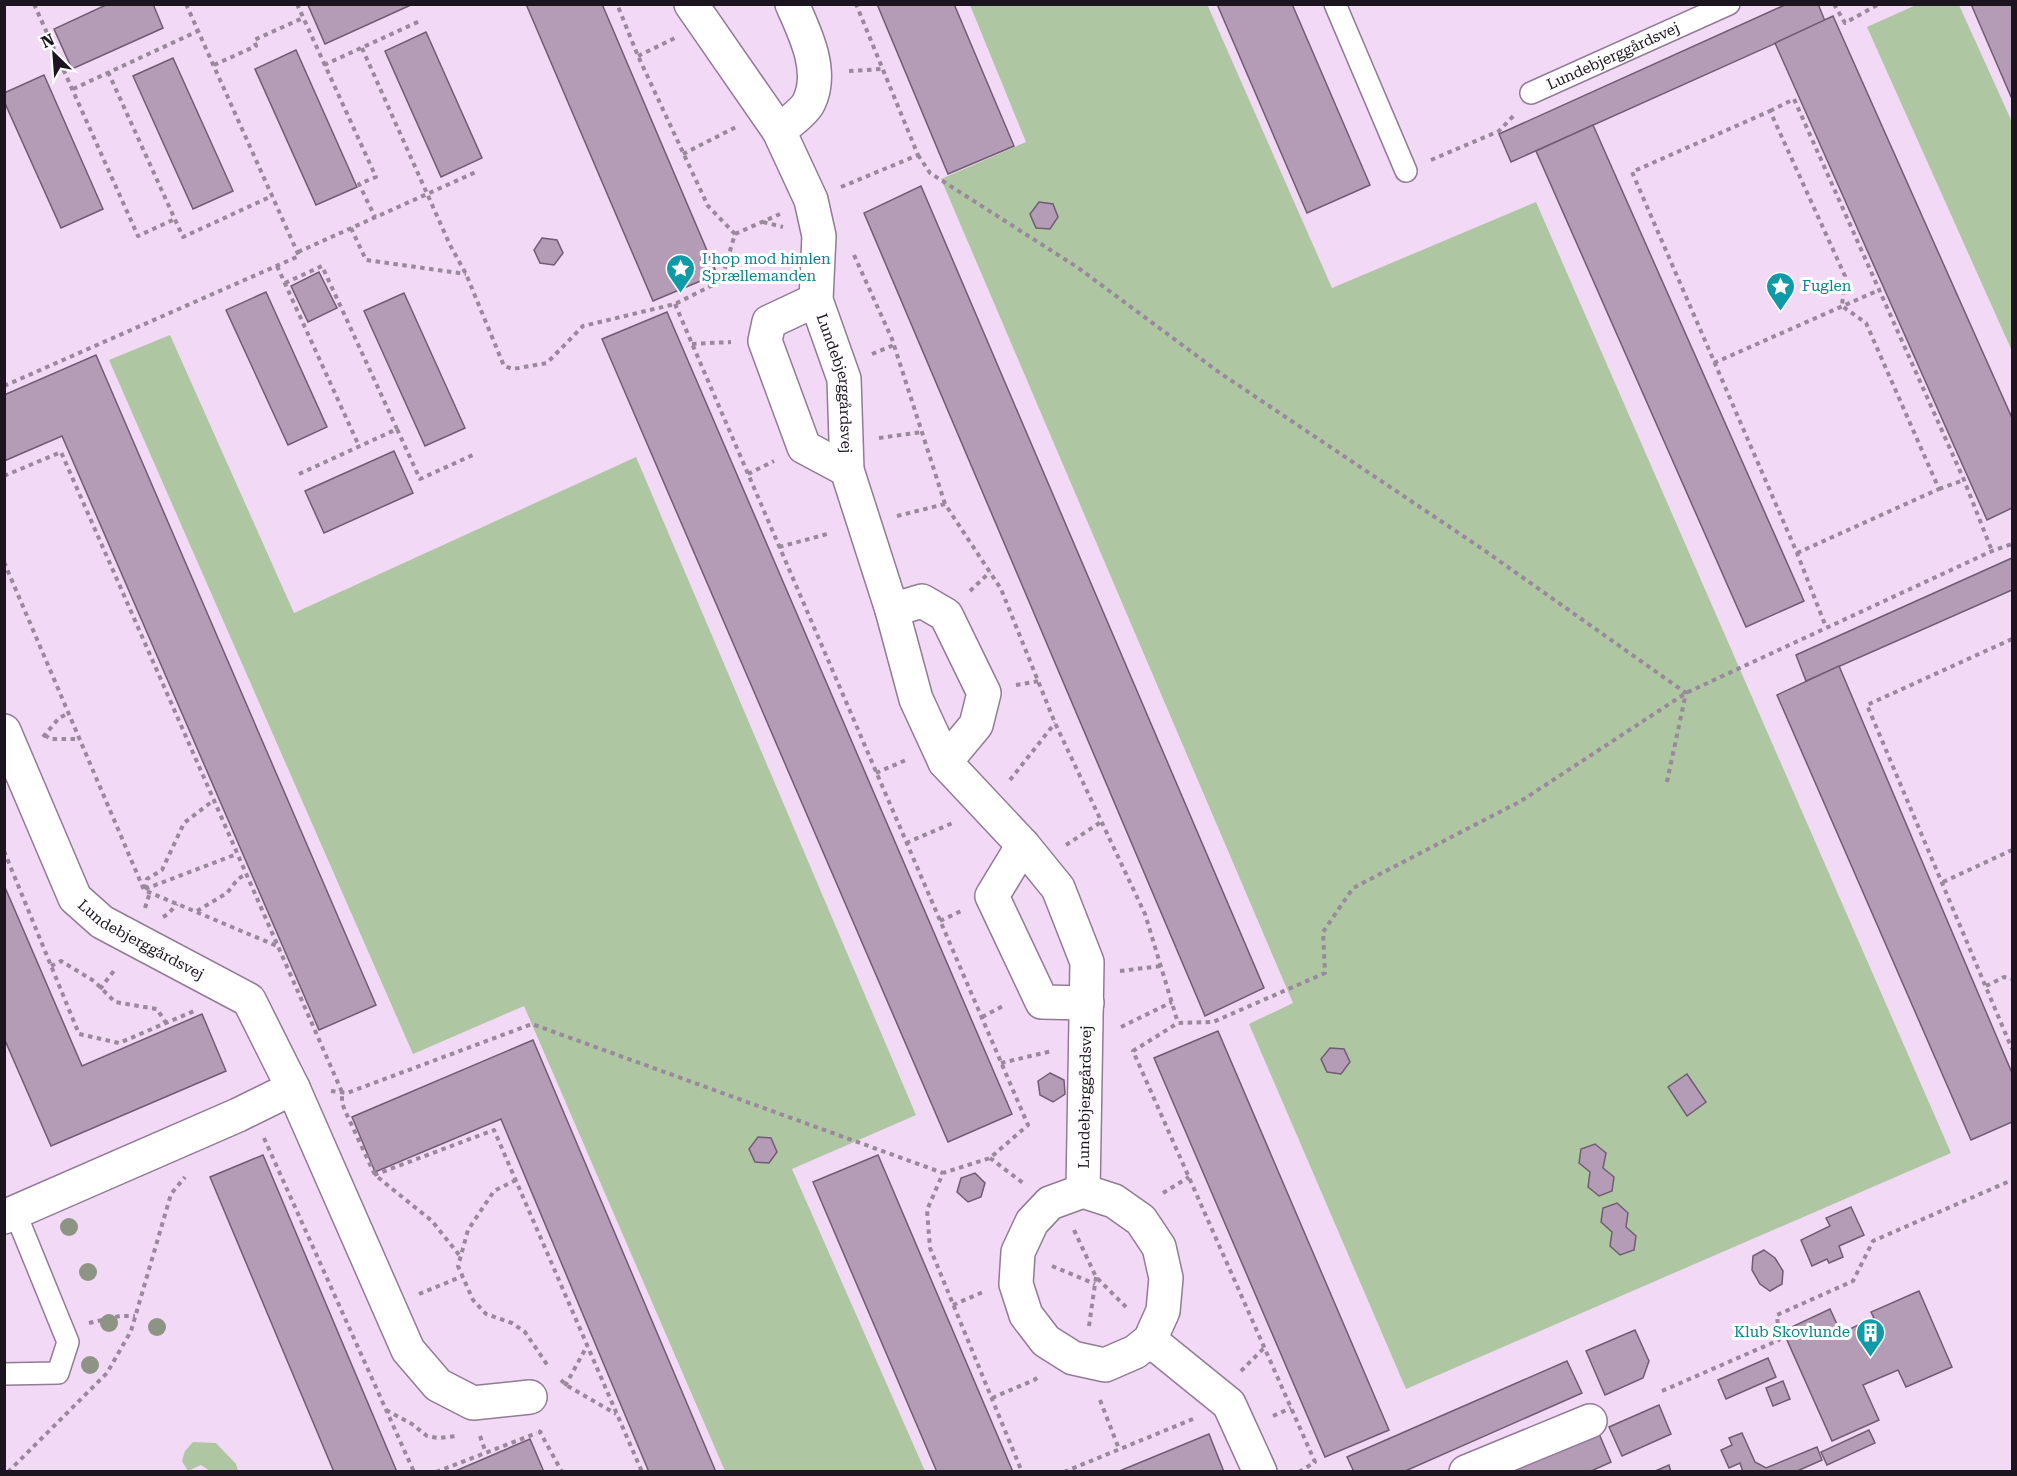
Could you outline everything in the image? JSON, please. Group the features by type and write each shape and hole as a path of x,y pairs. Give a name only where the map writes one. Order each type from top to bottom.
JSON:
{"street":[{"name":"Lundebjerggårdsvej","path":"691,4 771,119 811,200 819,236 816,300 844,379 846,456 916,699 945,762 1031,855 1058,888 1087,962 1083,1191"},
{"path":"771,119 808,103 816,74 803,28 792,4"},
{"name":"Lundebjerggårdsvej","path":"816,300 770,322 765,341 804,447 846,456"},
{"path":"892,610 922,601 946,615 984,693 976,725 945,762"},
{"name":"Lundebjerggårdsvej","path":"4,731 75,898 102,922 249,1000 293,1088 408,1350 438,1385 473,1402 530,1397"},
{"name":"Lundebjerggårdsvej","path":"1031,855 992,896 1042,1002 1087,1003"},
{"path":"10,1215 238,1115 293,1088"},
{"path":"1083,1191 1114,1201 1141,1220 1158,1247 1166,1278 1163,1311 1151,1337 1135,1352 1105,1365 1073,1358 1046,1341 1026,1315 1016,1284 1018,1252 1032,1222 1050,1203 1083,1191"},
{"path":"1151,1337 1229,1404 1260,1472"},
{"path":"1466,1472 1590,1421"}],"lane":[{"path":"1335,4 1406,171"},
{"name":"Lundebjerggårdsvej","path":"1531,93 1729,4"},
{"path":"4,1374 58,1373 68,1342 10,1215"}],"path":[{"path":"34,4 138,236 175,219"},
{"path":"4,386 299,256 186,4"},
{"path":"297,4 376,177 359,184 375,217"},
{"path":"617,4 638,56 708,206 735,234"},
{"path":"856,4 918,155 930,173 1077,267 1220,373 1472,542 1686,693"},
{"path":"1834,4 1845,24 1879,4"},
{"path":"213,65 256,46 254,40 303,18"},
{"path":"324,65 422,20"},
{"path":"73,89 198,31"},
{"path":"362,48 450,245 466,274 504,366 513,369 547,363 583,326 675,304 721,281 735,234 918,155"},
{"path":"108,72 183,237 272,196"},
{"path":"1406,171 1499,131 1507,125 1531,93"},
{"path":"1826,627 1797,553 1632,172 1794,99 1964,480 1992,551"},
{"path":"1770,111 1845,276 1842,306"},
{"path":"683,154 740,125 771,119"},
{"path":"298,252 476,171"},
{"path":"351,228 366,260 466,274"},
{"path":"819,236 848,242 892,339 945,504 1001,589 1055,723 1145,914 1178,1023"},
{"path":"276,266 359,446"},
{"path":"285,283 322,266 420,479 475,454"},
{"path":"1714,363 1879,290"},
{"path":"293,1088 347,1093 532,1024 943,1173 990,1158 1028,1125 675,304"},
{"path":"1842,306 1866,323 1939,489"},
{"path":"298,474 397,429"},
{"path":"846,456 922,432"},
{"path":"4,476 61,452 342,1092 342,1103 375,1175 432,1221 460,1256"},
{"path":"1797,553 1964,480"},
{"path":"1299,1472 1315,1462 1133,1051 1178,1023 1213,1022 1325,973 1323,932 1353,888 1521,801 1686,693 1992,551 2013,544"},
{"path":"4,562 144,890 278,946"},
{"path":"2013,639 1867,705 2013,1049"},
{"path":"1666,786 1686,693"},
{"path":"45,735 50,739 80,739"},
{"path":"144,890 147,879 162,870 184,823 214,800"},
{"path":"1031,855 1101,822"},
{"path":"1943,882 2013,850"},
{"path":"144,890 237,854"},
{"path":"196,911 227,893 238,879 246,874"},
{"path":"51,966 61,961 94,981 115,1002 157,1009 166,1023"},
{"path":"1986,986 2004,977 2013,979"},
{"path":"338,1189 494,1130 642,1472"},
{"path":"990,1158 1050,1203 1073,1227 1096,1277 1151,1337"},
{"path":"8,1472 106,1373 131,1331 171,1194 188,1173"},
{"path":"943,1173 927,1210 930,1248 1022,1472"},
{"path":"516,1180 494,1191 468,1230 458,1266 473,1300 486,1314 512,1323 525,1332 542,1360 550,1368"},
{"path":"1662,1391 1779,1340 1777,1315 1853,1281 1873,1241 2013,1180"},
{"path":"1018,1252 1095,1284"},
{"path":"61,1326 86,1324 120,1316 135,1317"},
{"path":"992,1398 1034,1380 1042,1374 1059,1349"},
{"path":"558,1376 566,1384 617,1414"},
{"path":"1064,1472 1229,1404"},
{"path":"386,1410 412,1424 427,1436 438,1438 467,1436"},
{"path":"436,1472 540,1432"},
{"path":"474,1436 480,1436 486,1453"}],"green space":[{"path":"1207,4 1332,288 1536,202 1951,1153 1406,1389 1249,1024 1293,1003 941,179 1026,142 970,5"},
{"path":"1916,5 1959,5 2012,122 2012,351 1867,27"},
{"path":"170,335 294,613 636,457 916,1115 792,1169 925,1471 725,1471 524,1006 413,1054 109,360"},
{"path":"193,1442 216,1443 236,1464 238,1471 210,1471 201,1465 188,1471 182,1461 185,1451"}],"building":[{"path":"108,4 153,4 163,28 72,69 54,29"},
{"path":"413,4 325,44 308,5"},
{"path":"526,4 602,4 717,274 653,301"},
{"path":"877,4 954,4 1014,146 948,174"},
{"path":"1217,4 1292,4 1370,185 1307,213"},
{"path":"1787,4 1818,4 1825,21 1511,162 1499,134"},
{"path":"1971,4 2012,4 2012,99"},
{"path":"1833,16 2012,418 2012,508 1987,520 1775,43"},
{"path":"426,32 482,158 441,177 385,51"},
{"path":"296,50 357,187 316,205 255,69"},
{"path":"173,58 233,191 193,209 133,76"},
{"path":"44,75 103,209 61,228 4,101 4,93"},
{"path":"1593,125 1804,601 1746,627 1536,151"},
{"path":"921,186 1264,988 1205,1016 864,213"},
{"path":"1039,202 1053,204 1058,217 1050,229 1036,228 1030,214"},
{"path":"542,238 557,240 563,253 554,265 540,263 534,250"},
{"path":"319,272 337,308 308,322 291,286"},
{"path":"266,292 327,427 288,445 226,310"},
{"path":"404,293 465,428 425,446 364,311"},
{"path":"667,312 1012,1114 948,1142 602,339"},
{"path":"96,355 376,1005 319,1030 62,436 4,461 4,395"},
{"path":"394,451 413,493 324,533 305,491"},
{"path":"2012,558 2012,590 1806,681 1796,655"},
{"path":"1839,666 2012,1073 2012,1122 1971,1140 1777,695"},
{"path":"4,885 82,1066 202,1014 226,1071 51,1146 4,1038"},
{"path":"1218,1031 1389,1430 1325,1457 1154,1058"},
{"path":"533,1040 716,1472 649,1472 501,1119 375,1172 352,1117"},
{"path":"1330,1048 1344,1049 1350,1062 1341,1074 1327,1072 1321,1059"},
{"path":"1050,1073 1064,1080 1065,1094 1053,1102 1040,1095 1038,1081"},
{"path":"1687,1074 1706,1102 1687,1116 1668,1087"},
{"path":"758,1137 771,1138 777,1152 769,1163 755,1162 749,1149"},
{"path":"1595,1144 1606,1153 1603,1168 1614,1177 1612,1191 1599,1196 1588,1187 1590,1172 1579,1163 1581,1149"},
{"path":"263,1155 397,1472 334,1472 210,1177"},
{"path":"878,1155 1013,1472 937,1472 813,1182"},
{"path":"975,1173 985,1183 981,1197 968,1202 957,1192 961,1178"},
{"path":"1617,1203 1628,1213 1626,1227 1636,1236 1634,1250 1620,1255 1610,1246 1612,1232 1601,1222 1603,1208"},
{"path":"1851,1207 1864,1235 1839,1246 1843,1257 1829,1263 1827,1259 1812,1266 1801,1240 1830,1226 1826,1218"},
{"path":"1764,1250 1775,1258 1783,1271 1782,1284 1770,1291 1760,1284 1752,1270 1753,1256"},
{"name":"Klub Skovlunde","path":"1919,1291 1952,1367 1906,1387 1898,1370 1863,1385 1879,1420 1832,1441 1783,1331 1830,1309 1841,1333 1874,1318 1871,1312"},
{"path":"1635,1330 1649,1361 1643,1378 1605,1395 1586,1351"},
{"path":"1768,1358 1776,1377 1726,1399 1718,1380"},
{"path":"1567,1361 1582,1393 1403,1472 1354,1472 1347,1457"},
{"path":"1783,1381 1790,1399 1773,1406 1766,1388"},
{"path":"1659,1405 1671,1434 1622,1456 1609,1427"},
{"path":"1597,1429 1611,1462 1589,1472 1501,1472"},
{"path":"1869,1430 1875,1443 1827,1465 1821,1452"},
{"path":"1742,1433 1755,1462 1766,1468 1817,1447 1822,1460 1795,1472 1743,1472 1740,1463 1729,1468 1721,1450 1732,1445 1729,1438"},
{"path":"1209,1434 1224,1472 1117,1472"},
{"path":"530,1439 544,1472 453,1472"},
{"path":"1669,1465 1671,1472 1653,1472"}],"place":[{"name":"I hop mod himlen Sprællemanden","path":"681,294"},
{"name":"Fuglen","path":"1781,312"},
{"name":"Klub Skovlunde","path":"1871,1358"}]}
